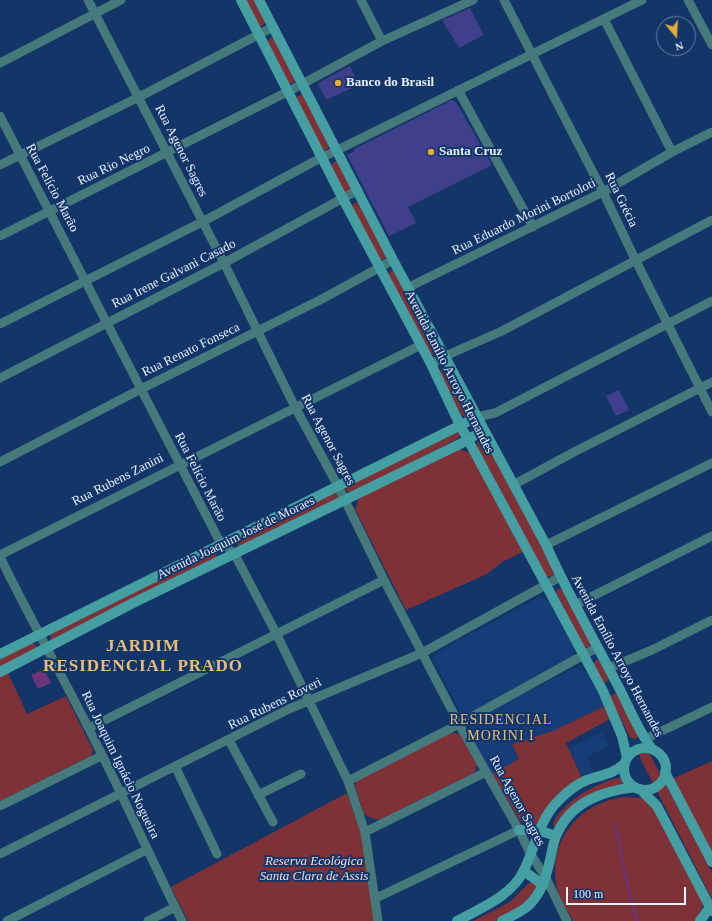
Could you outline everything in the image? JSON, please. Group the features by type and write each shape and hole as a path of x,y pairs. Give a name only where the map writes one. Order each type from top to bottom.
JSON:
{"main road":[{"name":"Avenida Emílio Arroyo Hernandes","path":"241,0 287,92 431,364 460,425 469,439 603,691 625,746 626,760"},
{"name":"Avenida Emílio Arroyo Hernandes","path":"259,0 393,260 409,286 477,417 514,484 546,545 560,577 617,683 645,740 652,749"},
{"name":"Avenida Joaquim José de Moraes","path":"0,654 477,417"},
{"name":"Avenida Joaquim José de Moraes","path":"0,672 133,603 469,439 484,430"},
{"path":"603,691 617,683"},
{"path":"457,921 506,894 524,871 538,830 550,811 570,790 586,781 614,772 631,753 641,748 652,749 657,752 664,761 666,772 712,862"},
{"path":"626,760 625,774 627,779 657,806 711,909 700,921"},
{"path":"502,921 528,906 547,884 556,836 567,818 586,800 608,791 638,788 646,790 657,786 666,772"},
{"path":"519,830 538,830 556,836"},
{"path":"524,871 547,884"}],"street":[{"name":"Rua Agenor Sagres","path":"88,0 139,97 166,154 224,263 295,407 338,486 384,580 459,724 519,830 567,921"},
{"path":"0,63 121,0"},
{"path":"361,0 382,41"},
{"name":"Rua Rio Negro","path":"0,236 166,154 382,41 473,0"},
{"name":"Rua Grécia","path":"504,0 603,192 712,412"},
{"path":"0,324 84,280 202,222 337,150 642,0"},
{"path":"688,0 711,39"},
{"path":"604,19 672,152"},
{"path":"0,165 139,97 273,27"},
{"path":"458,90 533,227"},
{"name":"Rua Felício Marão","path":"0,116 221,544 234,553 276,633 348,780 365,832 376,898 378,921"},
{"name":"Rua Eduardo Morini Bortoloti","path":"409,286 603,192 672,152 712,132"},
{"name":"Rua Irene Galvani Casado","path":"0,378 224,263 358,190"},
{"path":"431,364 445,356 502,331 635,259 712,220"},
{"name":"Rua Renato Fonseca","path":"0,462 141,389 322,299 379,266 393,260"},
{"path":"477,417 495,413 712,301"},
{"name":"Rua Rubens Zanini","path":"0,556 179,464 421,345"},
{"path":"514,484 712,382"},
{"path":"484,430 495,413"},
{"path":"546,545 712,463"},
{"path":"575,605 712,536"},
{"name":"Rua Joaquim Ignácio Nogueira","path":"0,556 39,635 48,648 89,728 101,756 121,793 146,850 182,921"},
{"name":"Rua Rubens Roveri","path":"0,854 308,700 422,653 560,577"},
{"path":"89,728 384,580"},
{"path":"609,668 652,650 712,620"},
{"path":"348,780 459,724 598,647"},
{"path":"645,740 712,707"},
{"path":"229,740 273,822"},
{"path":"0,806 101,756"},
{"path":"175,766 217,854"},
{"path":"365,832 486,772"},
{"path":"258,795 301,774"},
{"path":"376,898 519,830"},
{"path":"7,921 146,850"},
{"path":"148,921 175,907"}],"shaded area":[{"path":"539,597 550,602 575,648 573,659 468,714 460,712 433,659 434,654"},
{"path":"574,668 588,672 605,706 553,731 512,744 520,759 492,774 468,730 470,721"},
{"path":"44,669 51,683 38,689 31,675"},
{"path":"602,732 609,746 586,757 593,772 583,777 569,748"}],"green space":[{"path":"244,0 256,0 266,22 261,27 258,25"},
{"path":"271,38 274,39 296,78 295,81 290,84 287,82 267,41"},
{"path":"302,94 305,96 329,145 325,151 321,149 295,101 298,96"},
{"path":"336,161 340,164 352,188 345,193 331,168 332,164"},
{"path":"356,202 361,205 387,257 383,260 378,258 352,209 352,205"},
{"path":"393,270 398,273 438,353 434,355 430,354 389,279 389,273"},
{"path":"442,367 447,367 471,413 469,416 465,417 461,415 440,373"},
{"path":"458,432 460,435 457,439 352,493 346,491 346,487"},
{"path":"481,439 485,440 512,485 554,574 552,577 546,576 478,448 477,443"},
{"path":"459,449 471,453 523,552 502,562 487,574 406,610 355,509 359,498"},
{"path":"336,491 340,497 240,546 238,545 237,541"},
{"path":"216,552 217,558 52,641 50,640 51,634"},
{"path":"558,589 562,589 591,643 589,647 584,647 556,592"},
{"path":"31,644 35,644 37,648 0,668 0,659"},
{"path":"596,660 599,660 609,679 607,682 602,682 593,665"},
{"path":"8,673 27,714 66,696 93,750 91,756 0,801 0,676"},
{"path":"616,693 639,735 636,739 630,737 611,700 611,696"},
{"path":"605,706 612,718 566,743 585,784 571,792 545,823 534,827 521,822 492,774 519,759 512,744 553,731"},
{"path":"450,732 460,734 477,765 474,773 380,820 371,818 364,814 355,786 356,780"},
{"path":"643,749 648,751 712,872 712,899 641,760 639,753"},
{"path":"712,761 712,852 672,779"},
{"path":"619,778 622,780 622,785 607,789 557,827 553,825 556,817 563,809 580,795 601,784"},
{"name":"Reserva Ecológica Santa Clara de Assis","path":"347,793 361,833 374,921 188,921 171,887"},
{"path":"624,797 646,798 655,804 703,897 703,906 695,921 573,921 559,895 555,873 556,857 561,842 569,828 579,817 592,807 607,801"},
{"path":"531,881 538,886 531,897 520,908 508,916 495,921 473,921 510,902"}],"building":[{"path":"470,8 484,35 459,48 442,20"},
{"name":"Banco do Brasil","path":"350,66 359,85 326,100 318,83"},
{"name":"Santa Cruz","path":"452,100 456,102 492,165 408,207 416,223 389,236 347,155 355,151 354,149"},
{"path":"619,390 629,410 616,416 606,396"}],"waterway":[{"path":"615,822 626,879 637,921"}],"place":[{"name":"Banco do Brasil","path":"338,83"},
{"name":"Santa Cruz","path":"431,152"}],"district":[{"name":"JARDIM RESIDENCIAL PRADO","path":"143,657"},
{"name":"RESIDENCIAL MORINI I","path":"501,728"}]}
